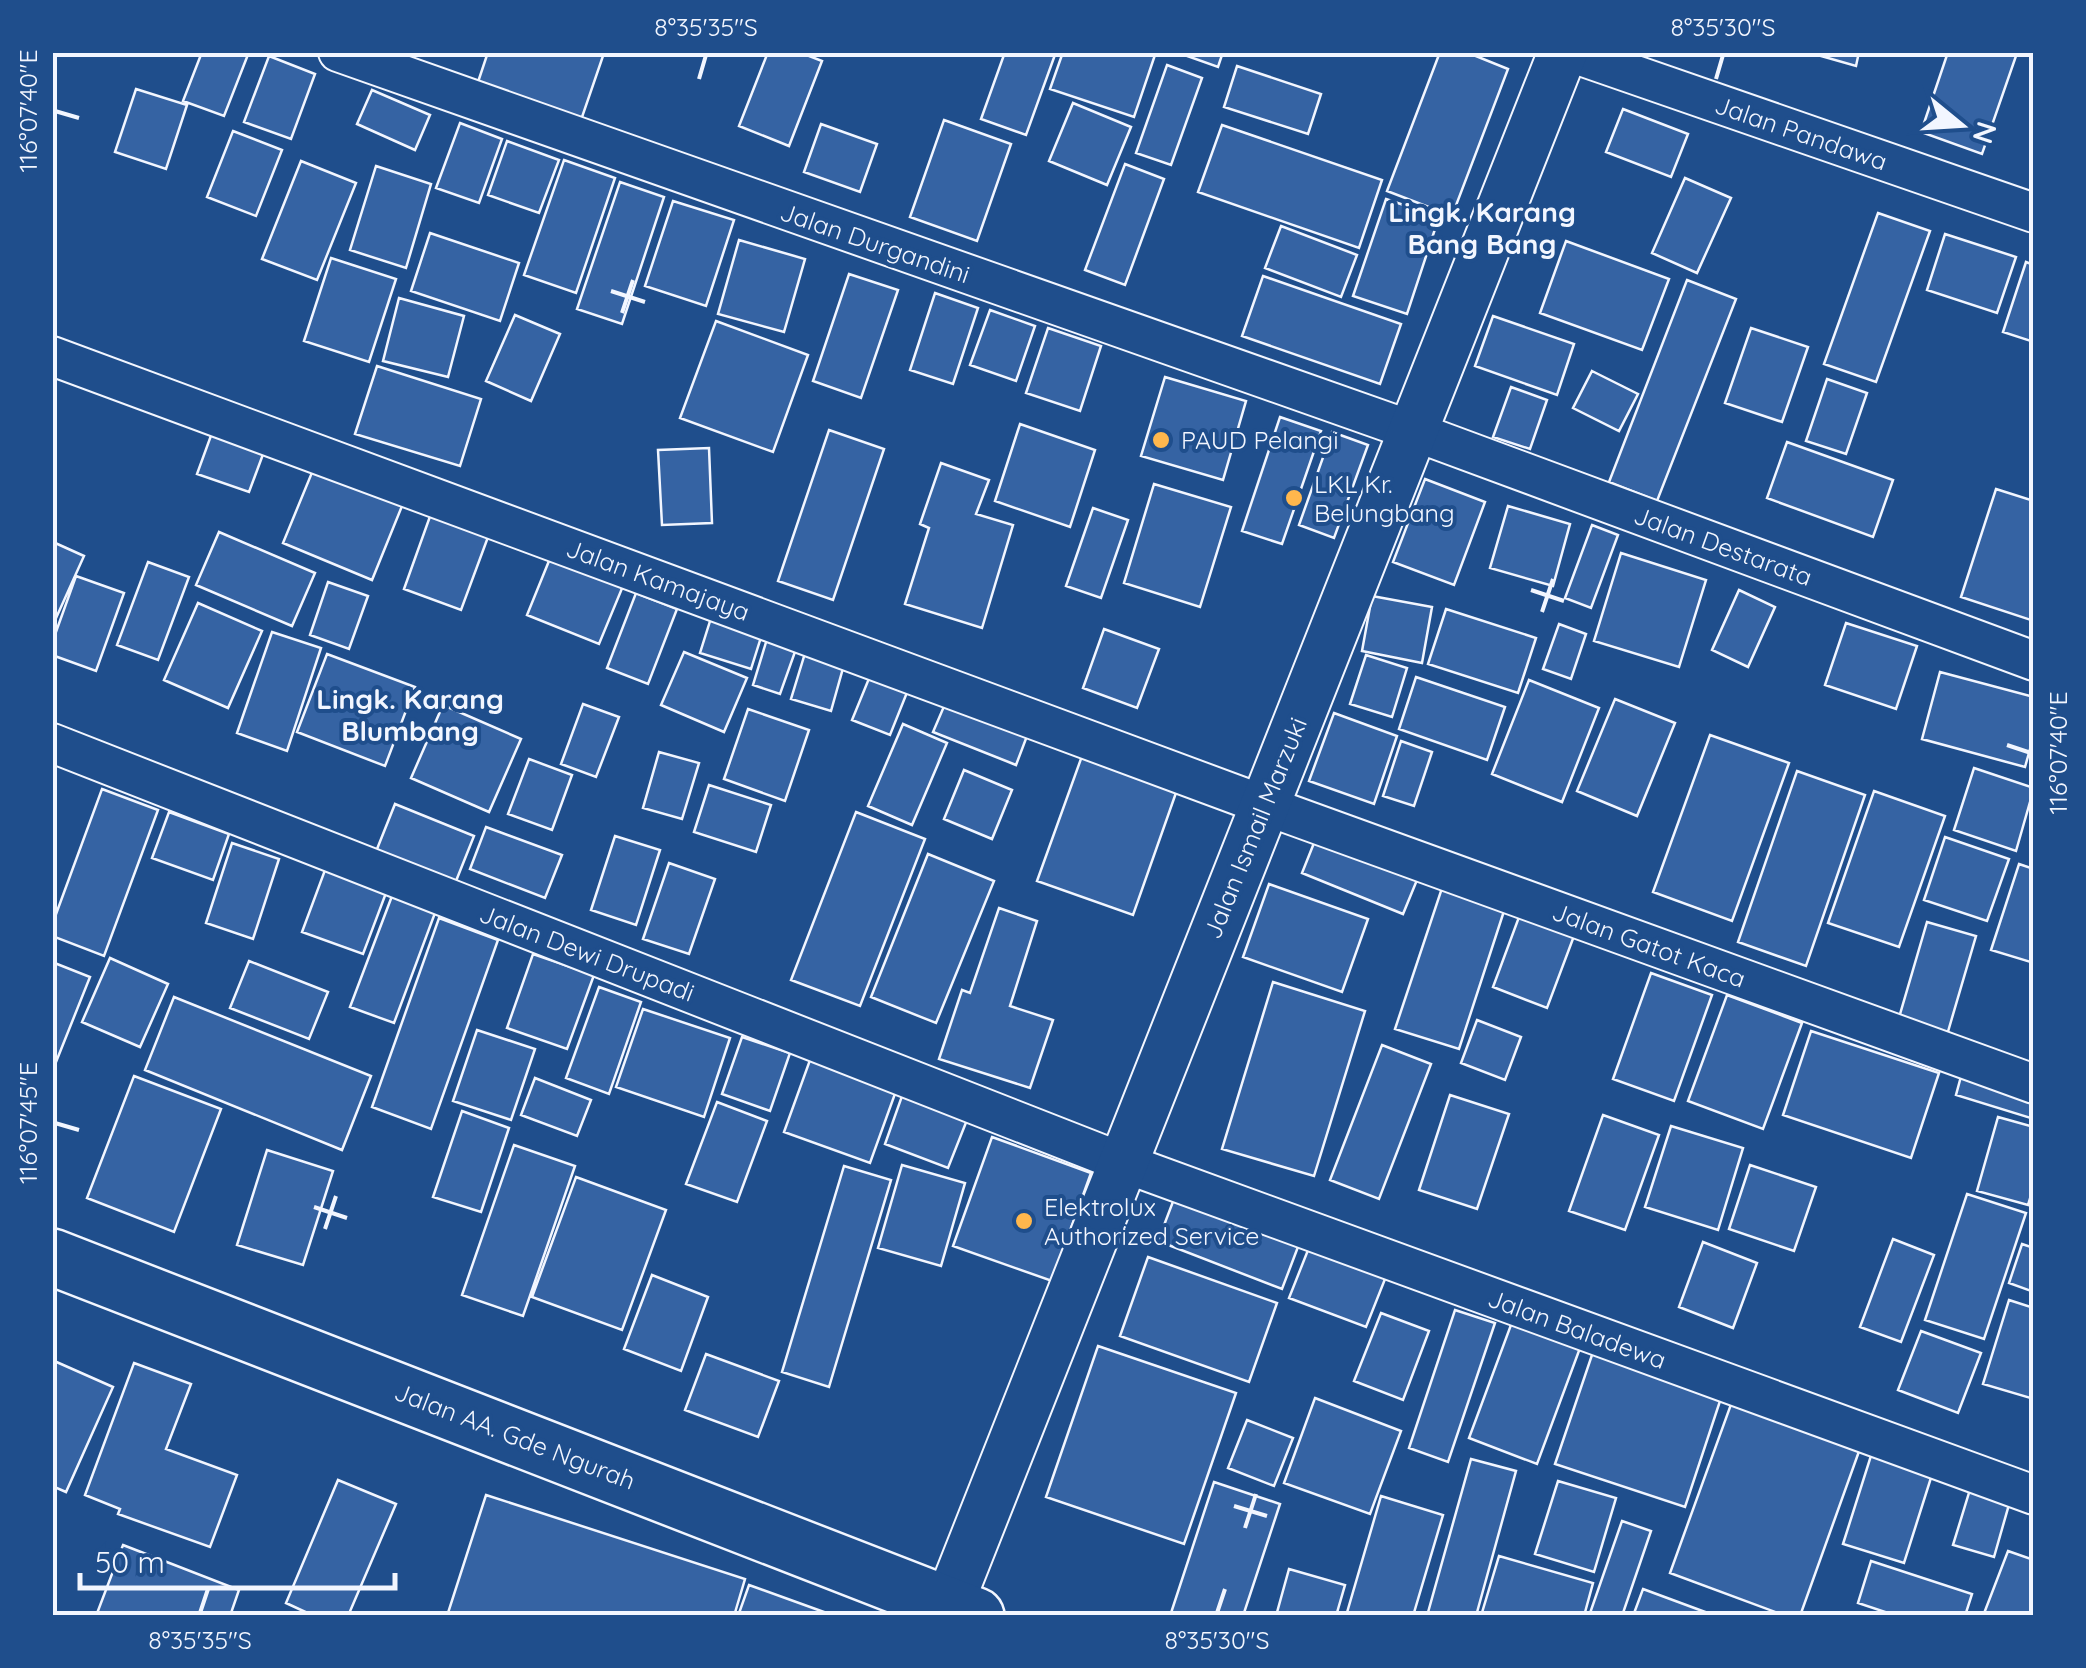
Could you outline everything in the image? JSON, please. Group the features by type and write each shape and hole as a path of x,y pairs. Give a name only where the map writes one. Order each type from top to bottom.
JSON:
{"main road":[{"name":"Jalan AA. Gde Ngurah","path":"52,1257 956,1612"}],"street":[{"name":"Jalan Durgandini","path":"338,52 1413,431"},
{"name":"Jalan Ismail Marzuki","path":"956,1612 1122,1162 1566,52"},
{"name":"Jalan Pandawa","path":"1566,52 2034,213"},
{"name":"Jalan Kamajaya","path":"52,356 1264,804"},
{"name":"Jalan Destarata","path":"1413,431 2034,661"},
{"name":"Jalan Dewi Drupadi","path":"52,743 1122,1162"},
{"name":"Jalan Gatot Kaca","path":"1264,804 2034,1084"},
{"name":"Jalan Baladewa","path":"1122,1162 2034,1495"}],"building":[{"path":"202,52 249,52 224,116 183,101"},
{"path":"488,52 592,52 603,56 580,123 476,88"},
{"path":"768,52 799,52 822,61 789,146 739,126"},
{"path":"1005,52 1056,52 1026,135 981,119"},
{"path":"1063,52 1156,52 1134,117 1050,89"},
{"path":"1176,52 1223,52 1218,67"},
{"path":"1440,52 1466,52 1508,69 1452,216 1387,191"},
{"path":"1807,52 1859,52 1856,66"},
{"path":"1948,52 2005,52 2016,56 1982,154 1921,132"},
{"path":"269,56 315,74 291,139 244,122"},
{"path":"1167,65 1202,78 1171,165 1136,153"},
{"path":"1237,66 1321,94 1308,134 1224,107"},
{"path":"136,89 187,105 166,169 115,152"},
{"path":"372,90 430,115 415,150 357,124"},
{"path":"1073,103 1131,127 1107,185 1049,161"},
{"path":"1623,109 1688,134 1671,177 1606,152"},
{"path":"944,120 1011,144 977,241 910,217"},
{"path":"460,123 502,139 479,203 436,188"},
{"path":"821,124 877,144 860,192 804,172"},
{"path":"1222,125 1382,180 1359,248 1198,192"},
{"path":"233,131 282,150 256,216 207,197"},
{"path":"507,141 559,160 539,213 488,195"},
{"path":"564,160 615,178 576,293 524,275"},
{"path":"301,161 356,183 317,280 262,259"},
{"path":"1125,164 1164,179 1125,285 1085,270"},
{"path":"376,166 431,184 406,268 350,250"},
{"path":"1685,178 1731,198 1697,273 1652,253"},
{"path":"620,182 664,197 622,324 577,309"},
{"path":"1386,199 1439,217 1407,314 1353,296"},
{"path":"673,201 734,220 706,306 645,286"},
{"path":"1878,213 1930,231 1876,382 1824,364"},
{"path":"1281,226 1357,255 1341,297 1265,268"},
{"path":"430,233 519,263 500,321 411,291"},
{"path":"1945,234 2016,257 1997,313 1927,290"},
{"path":"739,240 805,259 784,332 718,314"},
{"path":"1566,241 1669,279 1642,350 1540,313"},
{"path":"331,258 396,279 369,362 304,341"},
{"path":"2026,262 2034,265 2034,342 2003,332"},
{"path":"849,274 898,290 861,398 813,381"},
{"path":"1263,276 1401,324 1380,384 1242,336"},
{"path":"1687,280 1736,299 1657,501 1609,482"},
{"path":"935,293 978,308 953,384 910,370"},
{"path":"399,298 464,316 448,377 383,361"},
{"path":"990,310 1035,326 1016,381 970,365"},
{"path":"515,315 560,334 531,401 486,381"},
{"path":"1493,316 1574,344 1557,395 1475,366"},
{"path":"716,321 808,355 773,452 680,418"},
{"path":"1048,328 1101,346 1080,411 1026,393"},
{"path":"1751,328 1808,347 1782,422 1725,403"},
{"path":"377,366 481,399 460,466 355,434"},
{"path":"1592,371 1638,394 1619,431 1573,408"},
{"path":"1165,377 1246,401 1223,480 1141,456"},
{"path":"1827,379 1867,393 1846,454 1806,441"},
{"path":"1511,387 1547,400 1530,449 1493,437"},
{"path":"1280,417 1321,431 1282,544 1242,531"},
{"path":"1020,424 1095,450 1070,527 995,501"},
{"path":"213,430 265,449 249,492 197,474"},
{"path":"829,430 884,449 833,600 778,581"},
{"path":"1332,432 1368,445 1334,538 1299,525"},
{"path":"1787,442 1893,480 1873,537 1767,498"},
{"path":"709,448 712,523 662,525 658,450"},
{"path":"941,463 989,480 976,514 1013,525 982,628 905,604 929,528 920,524"},
{"path":"313,470 402,506 372,580 283,543"},
{"path":"1425,479 1485,502 1454,585 1393,562"},
{"path":"1154,484 1231,507 1200,607 1124,583"},
{"path":"1996,489 2034,501 2034,621 1961,597"},
{"path":"1508,506 1570,524 1553,586 1490,568"},
{"path":"433,508 491,529 461,610 404,589"},
{"path":"1093,508 1128,520 1101,598 1066,586"},
{"path":"1592,525 1618,535 1591,608 1565,598"},
{"path":"219,532 315,573 292,626 196,585"},
{"path":"52,543 84,556 52,627"},
{"path":"1621,553 1706,580 1679,667 1594,641"},
{"path":"551,556 623,586 599,644 527,615"},
{"path":"148,562 189,577 158,660 117,645"},
{"path":"76,576 124,593 96,671 52,655 52,643"},
{"path":"328,582 368,596 349,649 310,635"},
{"path":"1739,590 1775,607 1748,667 1712,650"},
{"path":"636,593 677,609 648,684 607,668"},
{"path":"1372,596 1432,607 1422,663 1362,651"},
{"path":"198,603 262,631 228,708 164,680"},
{"path":"1446,609 1536,638 1518,693 1428,664"},
{"path":"711,618 762,634 751,669 700,653"},
{"path":"1846,623 1917,646 1896,709 1825,685"},
{"path":"1559,624 1586,634 1571,679 1543,669"},
{"path":"1104,629 1159,649 1137,708 1083,688"},
{"path":"272,632 321,648 287,751 237,733"},
{"path":"767,639 796,649 780,694 753,685"},
{"path":"806,650 845,661 831,711 791,699"},
{"path":"684,652 747,678 724,732 661,705"},
{"path":"327,654 415,687 385,766 297,732"},
{"path":"1366,655 1407,668 1392,717 1350,704"},
{"path":"1940,672 2034,697 2034,735 2025,767 1922,739"},
{"path":"870,676 908,690 890,735 852,720"},
{"path":"1416,677 1505,707 1487,760 1399,729"},
{"path":"1529,680 1599,708 1562,802 1492,774"},
{"path":"1615,699 1675,723 1637,816 1577,791"},
{"path":"583,704 619,717 596,777 561,764"},
{"path":"945,704 1027,736 1016,765 933,732"},
{"path":"443,705 521,739 489,812 411,778"},
{"path":"748,709 809,730 785,801 724,779"},
{"path":"1334,713 1397,736 1374,804 1309,781"},
{"path":"903,724 947,743 912,825 868,806"},
{"path":"1710,735 1789,763 1732,921 1653,892"},
{"path":"1401,741 1432,752 1414,806 1383,796"},
{"path":"659,752 699,763 682,819 643,808"},
{"path":"1082,756 1177,790 1133,915 1037,881"},
{"path":"529,759 572,775 552,830 508,814"},
{"path":"1974,768 2034,788 2016,851 1954,830"},
{"path":"964,770 1012,790 992,839 944,819"},
{"path":"1797,771 1865,795 1806,966 1738,942"},
{"path":"709,785 771,805 756,852 694,832"},
{"path":"102,789 158,810 104,956 52,936 52,925"},
{"path":"1874,791 1945,816 1899,947 1828,923"},
{"path":"395,804 474,836 454,886 375,854"},
{"path":"169,812 229,834 213,880 152,858"},
{"path":"856,812 925,839 860,1006 791,980"},
{"path":"486,827 562,855 545,898 470,869"},
{"path":"615,836 660,850 636,925 591,910"},
{"path":"1945,837 2009,859 1987,921 1924,900"},
{"path":"1316,838 1417,880 1403,914 1302,873"},
{"path":"232,843 279,859 253,939 206,923"},
{"path":"928,854 994,881 936,1023 871,997"},
{"path":"669,863 715,879 689,954 643,939"},
{"path":"2019,864 2034,869 2034,963 1991,950"},
{"path":"325,870 386,893 363,954 302,932"},
{"path":"1269,884 1368,919 1342,992 1243,957"},
{"path":"1442,888 1505,908 1459,1049 1395,1029"},
{"path":"392,896 435,913 394,1023 350,1007"},
{"path":"999,908 1037,921 1010,1006 1053,1020 1030,1088 939,1059 962,990 970,993"},
{"path":"1519,917 1574,936 1547,1008 1493,987"},
{"path":"439,918 498,940 431,1129 372,1107"},
{"path":"1927,922 1976,936 1947,1035 1898,1021"},
{"path":"533,954 594,975 567,1049 507,1028"},
{"path":"110,958 168,984 140,1047 82,1022"},
{"path":"249,961 328,992 309,1039 230,1008"},
{"path":"52,962 90,977 52,1072"},
{"path":"1651,973 1712,995 1674,1101 1613,1079"},
{"path":"1273,982 1365,1011 1314,1176 1222,1149"},
{"path":"599,987 641,1002 609,1094 566,1078"},
{"path":"1727,995 1802,1023 1763,1129 1688,1101"},
{"path":"174,997 371,1076 342,1150 145,1070"},
{"path":"643,1009 730,1038 704,1117 616,1087"},
{"path":"1477,1020 1521,1037 1505,1080 1461,1063"},
{"path":"477,1030 535,1049 511,1120 453,1101"},
{"path":"1811,1031 1939,1073 1911,1158 1783,1115"},
{"path":"742,1037 790,1053 770,1111 722,1094"},
{"path":"1382,1045 1431,1064 1379,1199 1330,1180"},
{"path":"810,1060 896,1091 870,1163 784,1132"},
{"path":"1963,1069 2034,1090 2034,1119 1956,1095"},
{"path":"134,1076 221,1109 174,1232 87,1198"},
{"path":"535,1078 591,1100 577,1136 521,1115"},
{"path":"1450,1095 1509,1114 1477,1209 1419,1190"},
{"path":"902,1096 967,1120 948,1168 885,1144"},
{"path":"717,1102 767,1121 737,1202 686,1184"},
{"path":"462,1111 509,1128 481,1212 433,1197"},
{"path":"1603,1115 1659,1135 1625,1230 1569,1211"},
{"path":"1998,1117 2034,1127 2034,1185 2028,1205 1977,1191"},
{"path":"1671,1126 1743,1148 1718,1230 1645,1207"},
{"path":"992,1137 1091,1173 1052,1281 953,1246"},
{"path":"514,1145 575,1166 523,1316 462,1295"},
{"path":"267,1150 333,1171 303,1265 237,1245"},
{"path":"902,1165 965,1183 941,1266 878,1248"},
{"path":"1750,1165 1816,1187 1794,1251 1729,1229"},
{"path":"844,1166 891,1180 829,1387 782,1372"},
{"path":"576,1177 666,1210 622,1330 532,1297"},
{"path":"1177,1191 1301,1239 1282,1289 1158,1241"},
{"path":"1967,1194 2026,1213 1984,1339 1925,1320"},
{"path":"1893,1239 1934,1255 1901,1342 1860,1327"},
{"path":"1312,1240 1389,1269 1366,1327 1289,1298"},
{"path":"1703,1242 1757,1263 1733,1328 1679,1307"},
{"path":"2022,1244 2034,1248 2034,1292 2009,1283"},
{"path":"1148,1257 1277,1303 1249,1382 1120,1336"},
{"path":"652,1275 708,1297 681,1371 624,1349"},
{"path":"2009,1300 2034,1308 2034,1399 1983,1384"},
{"path":"1455,1310 1495,1323 1448,1462 1409,1448"},
{"path":"1381,1313 1429,1331 1403,1400 1354,1381"},
{"path":"1515,1314 1583,1340 1537,1464 1469,1438"},
{"path":"1921,1331 1981,1353 1958,1413 1898,1390"},
{"path":"1098,1346 1236,1393 1184,1544 1046,1497"},
{"path":"1594,1349 1723,1392 1685,1507 1555,1464"},
{"path":"706,1354 779,1381 758,1437 685,1410"},
{"path":"52,1360 113,1387 66,1492 52,1486"},
{"path":"134,1363 191,1384 166,1449 237,1475 210,1547 118,1514 120,1509 85,1495"},
{"path":"1734,1396 1862,1443 1800,1616 1786,1616 1670,1573"},
{"path":"1315,1398 1401,1431 1370,1514 1284,1483"},
{"path":"1247,1420 1293,1438 1274,1486 1228,1468"},
{"path":"1875,1443 1936,1462 1904,1563 1843,1544"},
{"path":"1471,1459 1516,1471 1476,1616 1427,1616"},
{"path":"338,1480 396,1504 348,1616 314,1616 286,1603"},
{"path":"1558,1481 1616,1498 1594,1572 1535,1554"},
{"path":"1214,1482 1280,1504 1243,1616 1170,1616"},
{"path":"1972,1483 2012,1494 1994,1557 1953,1545"},
{"path":"486,1495 745,1579 734,1616 447,1616"},
{"path":"1381,1496 1443,1515 1413,1616 1346,1616"},
{"path":"1622,1521 1651,1531 1622,1616 1589,1616"},
{"path":"123,1545 239,1590 230,1616 96,1616"},
{"path":"2008,1551 2034,1560 2034,1604 2029,1616 1983,1616"},
{"path":"1499,1556 1593,1583 1584,1616 1481,1616"},
{"path":"1871,1561 1972,1594 1965,1616 1897,1616 1858,1603"},
{"path":"1289,1569 1345,1585 1336,1616 1276,1616"},
{"path":"749,1585 835,1616 738,1616"},
{"path":"1643,1589 1716,1616 1633,1616"}],"place":[{"name":"PAUD Pelangi","path":"1161,440"},
{"name":"LKL Kr. Belungbang","path":"1294,498"},
{"name":"Elektrolux Authorized Service","path":"1024,1221"}],"district":[{"name":"Lingk. Karang Bang Bang","path":"1482,228"},
{"name":"Lingk. Karang Blumbang","path":"410,715"}]}
